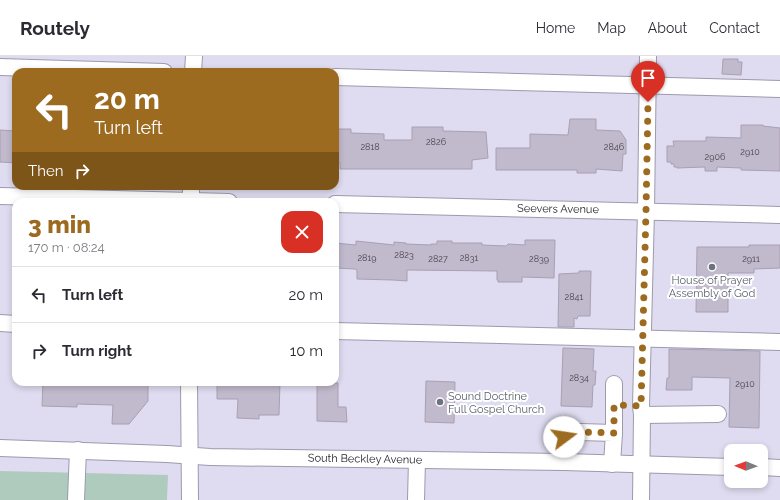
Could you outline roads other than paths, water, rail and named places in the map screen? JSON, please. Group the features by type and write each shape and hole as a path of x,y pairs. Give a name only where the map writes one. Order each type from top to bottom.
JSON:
{"street":[{"path":"193,68 194,56"},
{"path":"641,500 648,56"},
{"path":"0,67 33,68"},
{"path":"339,77 780,89"},
{"path":"0,196 191,196 204,198"},
{"name":"Seevers Avenue","path":"339,204 780,214"},
{"path":"0,323 12,324"},
{"path":"339,331 780,342"},
{"path":"612,464 614,433 614,384"},
{"path":"189,386 190,500"},
{"path":"614,405 642,411 718,414"},
{"path":"564,462 564,437 580,432 614,433"},
{"name":"South Beckley Avenue","path":"0,448 78,450 210,457 564,462 724,467"},
{"path":"76,500 78,450"},
{"path":"416,460 416,500"},
{"path":"768,467 780,468"}],"place":[{"name":"House of Prayer Assembly of God","path":"712,267"},
{"name":"Sound Doctrine Full Gospel Church","path":"440,402"}]}
